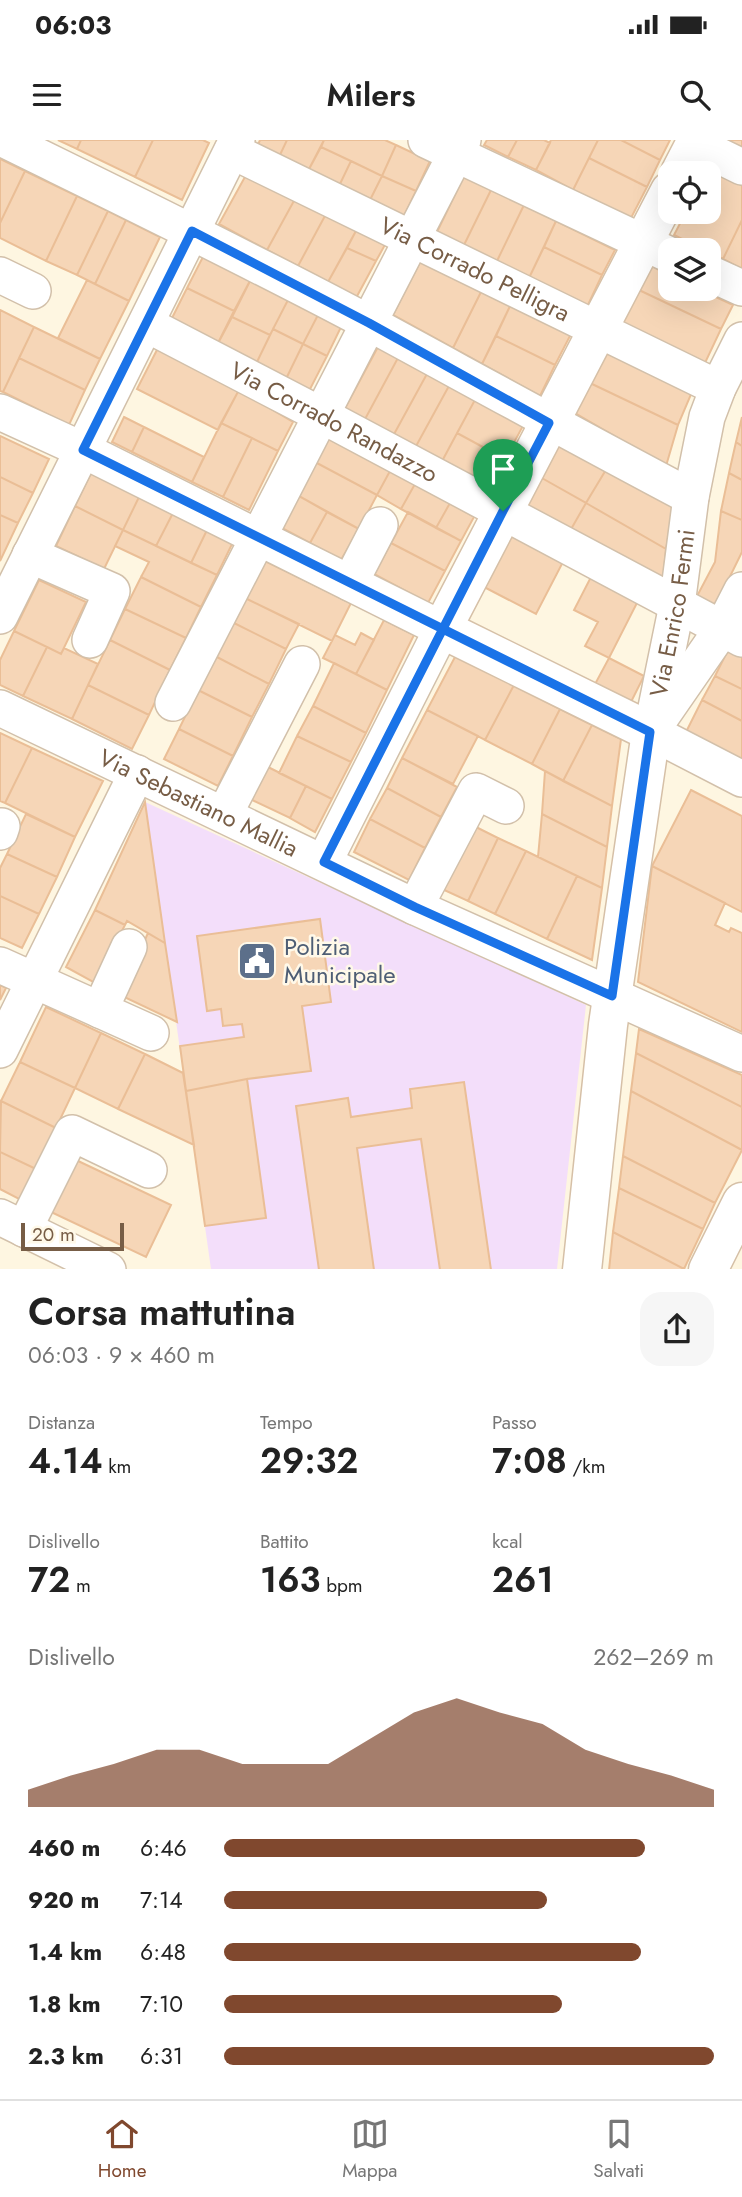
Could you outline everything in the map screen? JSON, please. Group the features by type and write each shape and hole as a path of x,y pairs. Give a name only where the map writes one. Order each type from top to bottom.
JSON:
{"street":[{"path":"5,140 192,231 369,323 549,423 691,497"},
{"path":"173,703 412,239 448,144 657,249"},
{"path":"0,616 235,146"},
{"name":"Via Corrado Pelligra","path":"235,146 412,239 718,388"},
{"path":"691,152 742,167"},
{"path":"324,862 549,423 599,330 657,249 663,224"},
{"path":"0,275 33,291"},
{"path":"721,278 742,288"},
{"name":"Via Corrado Randazzo","path":"146,324 732,634"},
{"name":"Via Enrico Fermi","path":"582,1269 612,996 650,732 677,605 691,497 707,417 742,340"},
{"path":"0,412 83,450 742,779"},
{"path":"350,583 380,525"},
{"path":"30,555 111,591 90,640"},
{"path":"650,732 732,634 742,590"},
{"path":"224,815 302,664"},
{"name":"Via Sebastiano Mallia","path":"0,708 415,907 742,1054"},
{"path":"0,1050 137,773"},
{"path":"415,907 476,791 506,806"},
{"path":"100,1010 129,947"},
{"path":"0,965 151,1033"},
{"path":"108,1269 51,1257 12,1223 72,1133 149,1170"},
{"path":"708,1269 742,1202"}],"shaded area":[{"path":"145,802 586,1005 557,1269 211,1269"}],"building":[{"path":"58,140 81,140 77,149"},
{"path":"81,140 153,140 135,177 77,149"},
{"path":"153,140 203,140 209,143 182,200 135,177"},
{"path":"260,140 287,140 279,157 257,147"},
{"path":"287,140 324,140 308,171 279,157"},
{"path":"324,140 385,140 396,145 382,176 321,147"},
{"path":"487,140 517,140 508,157 484,145"},
{"path":"517,140 544,140 550,143 536,170 508,157"},
{"path":"551,140 598,140 573,190 536,170"},
{"path":"598,140 621,140 660,160 647,187 589,158"},
{"path":"621,140 670,140 660,160"},
{"path":"722,140 742,140 742,154"},
{"path":"396,145 430,161 416,191 382,176"},
{"path":"321,147 351,161 339,186 308,171"},
{"path":"589,158 647,187 631,218 573,190"},
{"path":"0,159 25,171 0,223"},
{"path":"351,161 382,176 370,200 339,186"},
{"path":"25,171 77,196 46,261 0,238 0,223"},
{"path":"721,171 742,181 742,220 723,259 721,238 680,238 674,235 680,224 721,224"},
{"path":"246,175 295,199 267,250 219,224"},
{"path":"382,176 416,191 404,216 370,200"},
{"path":"464,176 491,190 463,247 436,234"},
{"path":"491,190 524,205 496,263 463,247"},
{"path":"77,196 108,211 77,275 46,261"},
{"path":"295,199 326,214 298,266 267,250"},
{"path":"524,205 556,221 529,278 496,263"},
{"path":"108,211 126,220 95,284 77,275"},
{"path":"326,214 357,229 328,282 298,266"},
{"path":"126,220 160,237 129,301 95,284"},
{"path":"742,220 742,269 723,259"},
{"path":"556,221 615,250 602,275 544,247"},
{"path":"357,229 386,243 376,261 347,248"},
{"path":"544,247 602,275 587,307 529,278"},
{"path":"347,248 376,261 356,298 328,282"},
{"path":"205,253 252,277 234,311 187,288"},
{"path":"421,260 482,290 453,348 393,315"},
{"path":"652,266 658,269 658,299 639,290"},
{"path":"252,277 289,298 270,335 232,317"},
{"path":"87,280 129,301 100,359 58,338"},
{"path":"187,288 234,311 215,349 168,326"},
{"path":"482,290 511,304 482,364 453,348"},
{"path":"639,290 721,329 705,363 622,323"},
{"path":"289,298 319,313 303,344 273,329"},
{"path":"721,299 733,305 721,329 662,301"},
{"path":"511,304 571,334 555,365 496,336"},
{"path":"0,310 34,327 3,392 0,391"},
{"path":"319,313 342,325 327,356 303,344"},
{"path":"232,317 270,335 254,368 215,349"},
{"path":"34,327 100,359 85,390 19,358"},
{"path":"273,329 303,344 284,383 254,368"},
{"path":"496,336 555,365 540,396 482,364"},
{"path":"160,344 239,390 218,430 137,389"},
{"path":"303,344 327,356 307,395 284,383"},
{"path":"379,345 399,356 364,421 344,410"},
{"path":"609,349 692,392 678,425 590,383"},
{"path":"399,356 428,372 393,436 364,421"},
{"path":"19,358 85,390 69,425 3,392"},
{"path":"428,372 450,384 415,448 393,436"},
{"path":"590,383 678,425 666,466 575,413"},
{"path":"450,384 476,398 441,463 415,448"},
{"path":"239,390 293,422 278,451 221,423"},
{"path":"476,398 524,424 505,459 457,433"},
{"path":"124,417 144,427 132,452 112,442"},
{"path":"742,417 742,446 736,442"},
{"path":"221,423 252,438 223,497 192,482"},
{"path":"144,427 204,457 192,482 132,452"},
{"path":"457,433 505,459 489,488 441,463"},
{"path":"0,436 49,459 33,493 0,477"},
{"path":"329,437 390,471 377,495 315,462"},
{"path":"252,438 278,451 249,510 223,497"},
{"path":"561,442 607,468 586,503 540,477"},
{"path":"736,442 742,446 742,480 729,473"},
{"path":"315,462 377,495 359,529 297,495"},
{"path":"607,468 674,506 666,549 586,503"},
{"path":"92,471 140,495 123,530 75,506"},
{"path":"390,471 415,484 401,509 377,495"},
{"path":"729,473 742,480 742,520 721,511"},
{"path":"0,477 33,493 18,523 0,515"},
{"path":"540,477 586,503 570,531 524,505"},
{"path":"415,484 450,503 436,528 401,509"},
{"path":"140,495 174,511 156,546 123,530"},
{"path":"297,495 327,512 310,543 280,527"},
{"path":"450,503 474,517 461,541 436,528"},
{"path":"586,503 666,549 663,581 570,531"},
{"path":"75,506 123,530 104,569 56,546"},
{"path":"174,511 208,528 191,563 156,546"},
{"path":"721,511 742,520 742,552 714,609 695,600 715,562"},
{"path":"327,512 359,529 341,560 310,543"},
{"path":"408,512 461,541 445,571 391,543"},
{"path":"0,515 18,523 0,561"},
{"path":"208,528 234,540 217,575 191,563"},
{"path":"123,530 217,575 201,607 141,577 149,562 115,546"},
{"path":"511,534 564,560 536,614 484,587"},
{"path":"391,543 445,571 428,603 374,574"},
{"path":"263,560 351,603 332,641 245,598"},
{"path":"592,575 639,599 609,658 585,646 598,622 574,610"},
{"path":"141,577 201,607 186,638 125,609"},
{"path":"39,580 86,602 61,654 14,631"},
{"path":"245,598 299,624 286,649 232,622"},
{"path":"125,609 186,638 170,670 110,640"},
{"path":"384,620 414,635 387,690 356,674"},
{"path":"232,622 286,649 269,684 215,656"},
{"path":"14,631 47,647 23,696 0,685 0,660"},
{"path":"361,633 374,640 356,674 323,658 335,635 355,645"},
{"path":"110,640 170,670 149,715 88,685"},
{"path":"730,646 742,653 742,689 715,676"},
{"path":"47,647 61,654 64,648 98,664 72,719 23,696"},
{"path":"456,655 514,685 485,740 427,710"},
{"path":"215,656 269,684 252,717 198,690"},
{"path":"609,658 644,676 630,704 594,686"},
{"path":"334,663 387,690 366,733 313,706"},
{"path":"715,676 742,689 742,721 702,700"},
{"path":"88,685 149,715 132,749 72,719"},
{"path":"514,685 560,709 532,764 485,740"},
{"path":"198,690 252,717 233,756 179,729"},
{"path":"702,700 742,721 742,760 685,734"},
{"path":"313,706 366,733 351,762 297,736"},
{"path":"560,709 592,725 563,781 532,764"},
{"path":"427,710 478,736 453,784 402,758"},
{"path":"592,725 621,739 612,806 563,781"},
{"path":"179,729 233,756 218,786 164,759"},
{"path":"0,733 32,748 5,803 0,801"},
{"path":"297,736 351,762 332,799 279,773"},
{"path":"32,748 103,781 75,837 5,803"},
{"path":"402,758 457,787 441,817 387,788"},
{"path":"264,765 306,786 290,818 248,798"},
{"path":"545,771 612,806 607,847 542,814"},
{"path":"306,786 332,799 315,832 290,818"},
{"path":"387,788 441,817 425,848 370,819"},
{"path":"691,790 742,816 742,912 652,866"},
{"path":"145,802 165,943 127,921 125,925 95,910"},
{"path":"26,814 75,837 57,877 7,854"},
{"path":"542,814 607,847 602,888 538,857"},
{"path":"370,819 425,848 409,880 354,852"},
{"path":"474,826 498,838 468,901 442,889"},
{"path":"498,838 526,851 495,914 468,901"},
{"path":"526,851 577,876 547,939 495,914"},
{"path":"7,854 57,877 39,914 0,896 0,868"},
{"path":"652,866 725,903 715,925 729,932 731,928 742,933 742,1032 638,982"},
{"path":"577,876 602,888 592,960 547,939"},
{"path":"0,896 39,914 22,948 0,938"},
{"path":"95,910 125,925 95,983 66,967"},
{"path":"320,919 331,1002 302,1006 311,1071 247,1079 186,1091 180,1046 244,1037 242,1024 223,1026 221,1009 207,1011 197,936"},
{"path":"148,933 165,943 177,1022 120,995"},
{"path":"0,985 6,988 0,1000"},
{"path":"46,1007 101,1033 75,1088 20,1062"},
{"path":"639,1029 742,1075 742,1107 636,1053"},
{"path":"101,1033 145,1054 118,1109 75,1088"},
{"path":"636,1053 742,1107 742,1150 631,1091"},
{"path":"145,1054 183,1073 194,1145 118,1109"},
{"path":"20,1062 75,1088 56,1128 1,1101"},
{"path":"247,1079 266,1218 205,1226 186,1091"},
{"path":"464,1082 491,1269 440,1269 421,1139 357,1148 374,1269 319,1269 296,1106 348,1098 351,1117 412,1108 410,1089"},
{"path":"631,1091 742,1150 715,1203 623,1156"},
{"path":"1,1101 56,1128 36,1169 0,1152"},
{"path":"0,1152 36,1169 21,1200 0,1189"},
{"path":"623,1156 715,1203 703,1229 619,1188"},
{"path":"76,1160 171,1205 146,1257 51,1212"},
{"path":"619,1188 703,1229 684,1269 613,1232"},
{"path":"613,1232 684,1269 609,1269"}],"place":[{"name":"Polizia Municipale","path":"257,961"}],"route":[{"path":"503,511 442,629 324,862 415,907 612,996 650,732 442,629 83,450 192,231 369,323 549,423 503,511"}]}
